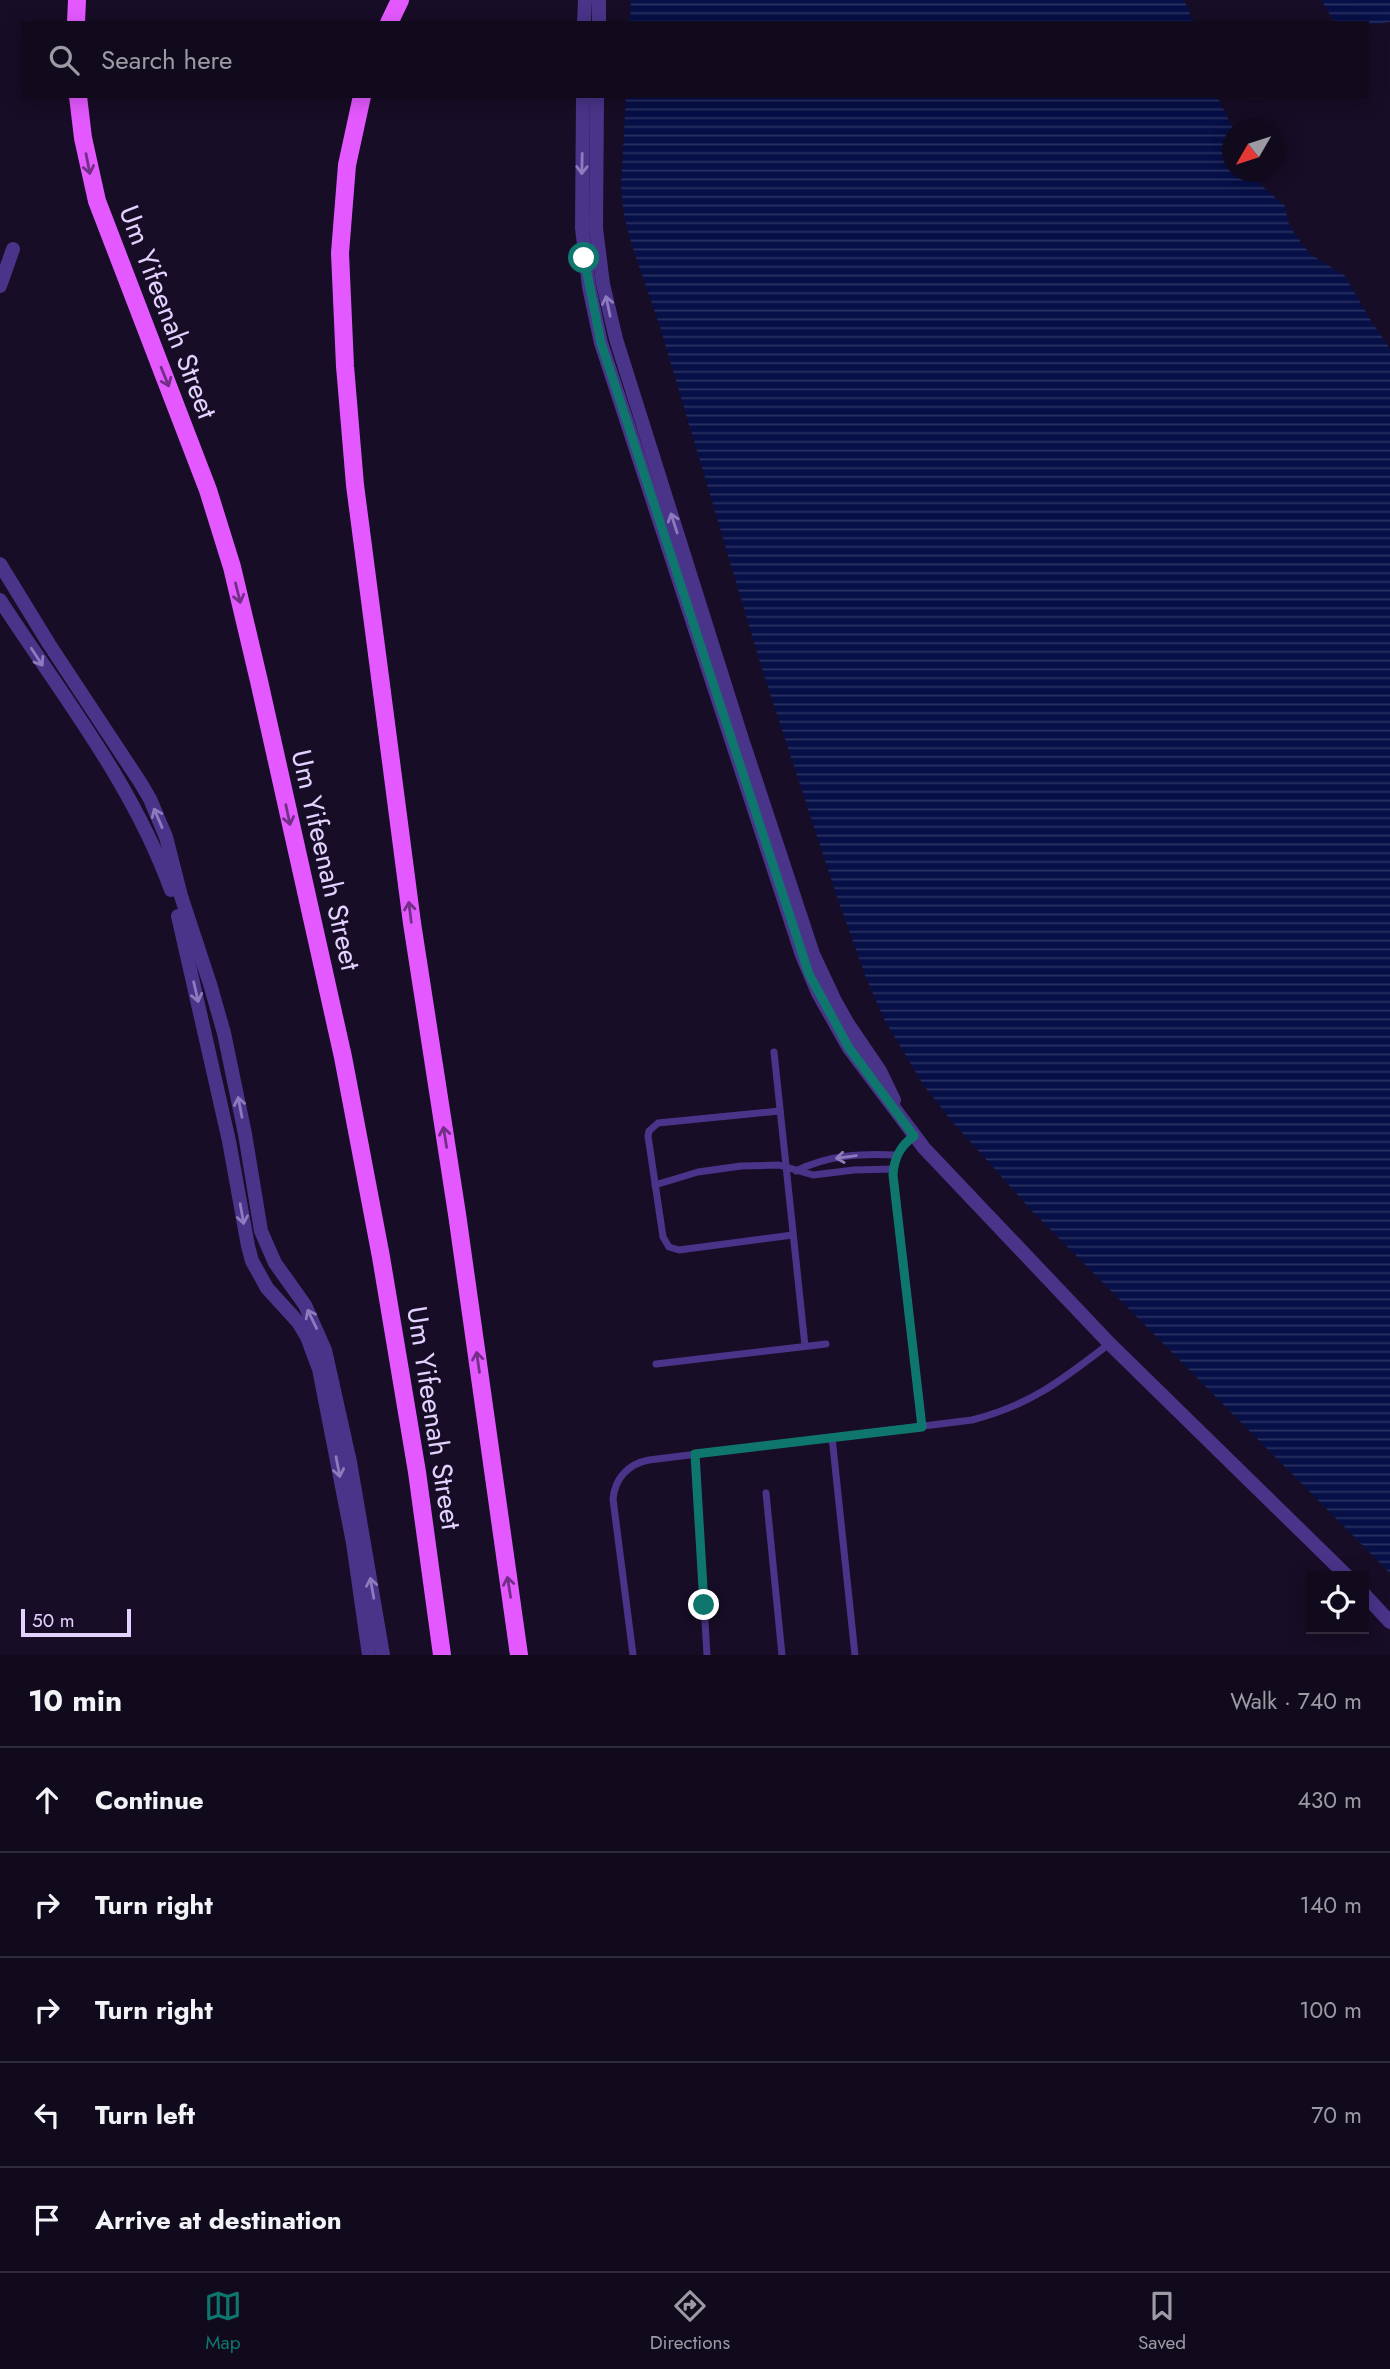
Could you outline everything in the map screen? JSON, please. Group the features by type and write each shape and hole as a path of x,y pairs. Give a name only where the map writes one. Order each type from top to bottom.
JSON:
{"main road":[{"path":"76,21 77,0"},
{"path":"390,21 400,0"},
{"name":"Um Yifeenah Street","path":"78,98 83,138 97,201 208,490 232,567 251,646 343,1057 366,1176 400,1364 442,1655"},
{"name":"Um Yifeenah Street","path":"362,98 347,165 340,253 345,366 355,485 412,923 457,1214 519,1655"}],"street":[{"path":"584,21 585,0"},
{"path":"598,21 599,0"},
{"path":"583,98 582,228 589,286 601,343 809,974 849,1048 914,1136 1110,1344 1341,1571"},
{"path":"597,98 596,228 603,284 616,339 813,954 848,1024 886,1081 898,1111"},
{"path":"0,286 13,249"},
{"path":"0,564 150,799 166,837 179,918 213,1066 247,1247 267,1288 298,1322 307,1337 319,1369 353,1543 369,1655"},
{"path":"0,600 129,796 171,877 224,1033 246,1135 261,1231 275,1263 313,1320 330,1366 383,1655"},
{"path":"1369,1599 1390,1622"}],"lane":[{"path":"774,1052 805,1346"},
{"path":"780,1111 658,1123 649,1131 648,1136 663,1237 669,1247 679,1250 793,1235"},
{"path":"914,1136 901,1148 893,1168 922,1427"},
{"path":"796,1171 822,1161 847,1156 897,1155"},
{"path":"655,1185 719,1168 771,1164 818,1175 893,1168"},
{"path":"656,1364 826,1344"},
{"path":"633,1655 614,1491 621,1476 633,1465 649,1460 972,1420 1015,1407 1055,1385 1110,1344"},
{"path":"832,1437 855,1655"},
{"path":"695,1454 707,1655"},
{"path":"766,1493 782,1655"}],"shaded area":[{"path":"631,0 1184,0 1193,21 630,21"},
{"path":"1321,0 1390,0 1390,22 1369,25 1369,21 1334,21"},
{"path":"626,98 1218,98 1228,119 1222,119 1222,182 1259,182 1285,206 1288,222 1294,233 1310,254 1345,276 1390,349 1390,1573 1032,1211 924,1086 885,1021 866,978 835,891 762,669 624,215 621,188"}],"route":[{"path":"584,258 601,343 809,974 838,1031 860,1065 898,1111 914,1136 897,1155 893,1175 922,1427 695,1454 704,1605"}]}
